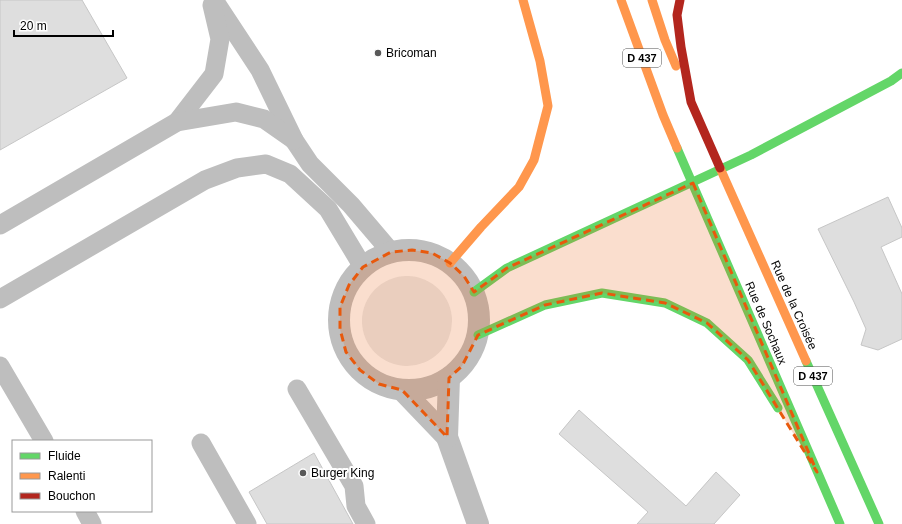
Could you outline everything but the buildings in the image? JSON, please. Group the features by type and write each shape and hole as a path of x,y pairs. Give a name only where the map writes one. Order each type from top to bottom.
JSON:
{"main road":[{"path":"450,263 481,227 519,187 534,160 548,106 540,61 523,0"},
{"name":"Rue de Sochaux","path":"621,0 663,115 840,524"},
{"name":"D 437","path":"652,0 665,40 691,102"},
{"path":"680,0 677,15 691,102"},
{"path":"474,292 507,268 752,155 891,81 902,73"},
{"name":"Rue de la Croisée","path":"691,102 878,524"},
{"path":"478,335 544,305 602,293 665,302 707,323 748,360 817,472"}],"street":[{"path":"412,250 432,254 450,263 464,276 474,292 479,313 478,335 472,351 462,366 449,378 435,386 419,390 402,390 379,384 360,370 346,352 340,330 340,306 349,285 363,267 376,258 391,252 412,250"},
{"path":"449,378 447,437 478,524"},
{"path":"402,390 447,437"}],"lane":[{"path":"178,122 214,74 220,39 210,0"},
{"path":"214,0 260,70 294,140 310,164 351,205 391,252"},
{"path":"0,225 178,122 236,112 264,120 294,140"},
{"path":"0,299 206,180 237,168 266,164 290,174 328,209 363,267"},
{"path":"0,366 43,440"},
{"path":"298,389 354,486 356,506 366,524"},
{"path":"200,443 247,524"},
{"path":"86,512 92,524"}],"highlighted area":[{"path":"693,183 817,472 748,360 707,323 665,303 602,293 545,305 478,335 462,366 449,378 447,437 402,390 379,384 360,370 346,352 340,329 340,307 349,285 363,267 391,252 412,250 432,253 450,263 464,276 474,292 507,268"}],"shaded area":[{"path":"398,276 416,276 432,283 445,296 452,312 452,330 445,346 432,359 416,366 398,366 382,359 369,346 362,330 362,312 369,296 382,283"}],"traffic: fast":[{"path":"474,292 507,268 751,155 891,81 902,73"},
{"path":"677,148 840,524"},
{"path":"478,335 545,305 602,293 665,303 707,323 748,360 778,408"},
{"path":"806,361 879,524"}],"traffic: slow":[{"path":"450,263 481,227 519,187 534,160 548,106 540,61 523,0"},
{"path":"621,0 663,115 677,148"},
{"path":"652,0 665,40 676,66"},
{"path":"720,168 806,361"}],"traffic: jam":[{"path":"680,0 677,15 691,102 720,168"}],"place":[{"name":"Bricoman","path":"378,53"},
{"name":"Burger King","path":"303,473"}]}
